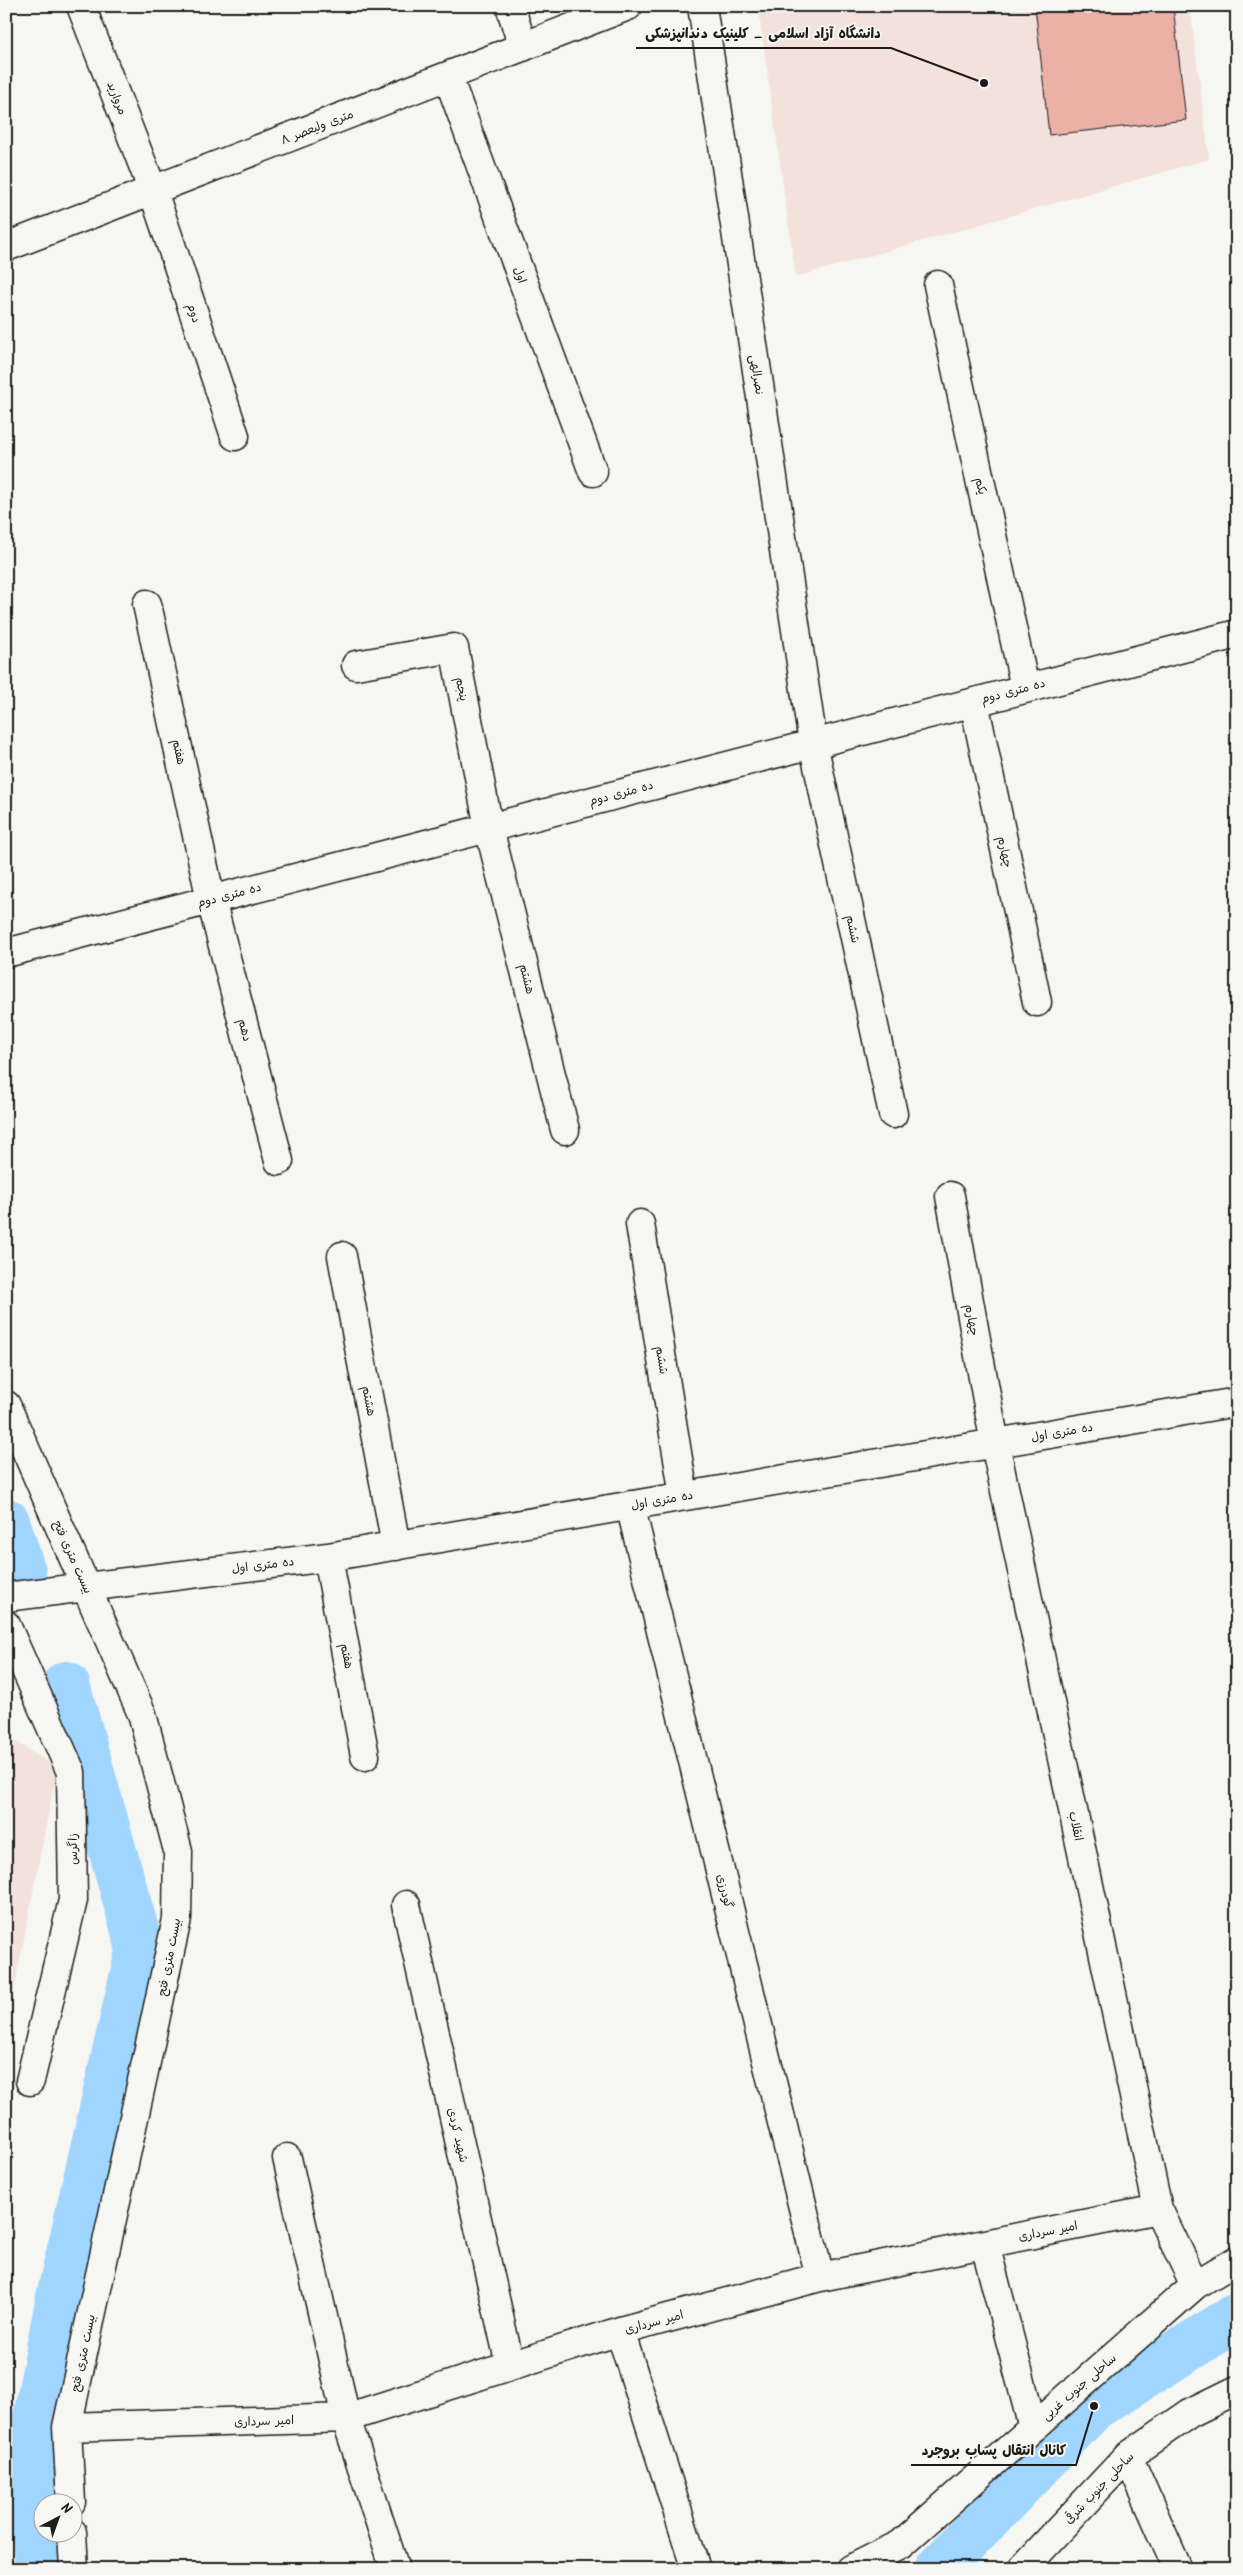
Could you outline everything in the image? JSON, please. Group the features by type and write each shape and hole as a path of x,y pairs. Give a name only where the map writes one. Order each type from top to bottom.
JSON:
{"street":[{"name":"مروارید","path":"81,6 152,191"},
{"path":"510,6 523,47"},
{"name":"۸ متری ولیعصر","path":"6,247 628,6"},
{"name":"نصرالهی","path":"702,6 813,743"},
{"name":"اول","path":"448,77 592,472"},
{"name":"دوم","path":"152,191 235,436"},
{"name":"یکم","path":"938,285 1025,688"},
{"name":"هفتم","path":"146,604 211,900"},
{"name":"ده متری دوم","path":"6,952 1237,634"},
{"name":"پنجم","path":"356,665 454,648 489,828"},
{"name":"چهارم","path":"974,702 1037,1002"},
{"name":"ششم","path":"813,743 893,1114"},
{"name":"هشتم","path":"489,828 565,1130"},
{"name":"دهم","path":"211,900 279,1161"},
{"name":"چهارم","path":"950,1196 994,1444"},
{"name":"ششم","path":"640,1224 684,1496"},
{"name":"هشتم","path":"342,1256 396,1546"},
{"name":"ده متری اول","path":"6,1597 328,1557 1237,1402"},
{"name":"بیست متری فتح","path":"6,1405 142,1714 178,1851 178,1919 67,2427 70,2492"},
{"name":"انقلاب","path":"994,1444 1158,2209"},
{"name":"گودرزی","path":"630,1505 820,2277"},
{"name":"هفتم","path":"328,1557 365,1756"},
{"name":"زاگرس","path":"6,1625 72,1772 73,1900 30,2081"},
{"name":"شهید کردی","path":"406,1905 510,2366"},
{"path":"287,2158 346,2418 395,2569"},
{"path":"1158,2209 1195,2285"},
{"name":"امیر سرداری","path":"67,2427 346,2418 620,2331 820,2277 1158,2209"},
{"path":"985,2244 1033,2428"},
{"name":"ساحلی جنوب غربی","path":"851,2569 902,2544 1195,2285 1237,2260"},
{"path":"620,2331 696,2569"},
{"name":"ساحلی جنوب شرقی","path":"1022,2569 1128,2456 1190,2413 1237,2390"},
{"path":"1128,2456 1178,2569"},
{"path":"73,2542 74,2569"}],"shaded area":[{"path":"758,6 1190,6 1209,159 796,277"},
{"path":"6,1735 57,1768 6,2032"}],"building":[{"path":"1035,6 1173,6 1186,120 1049,135"}],"waterway":[{"path":"6,1522 22,1572"},
{"path":"39,2569 30,2453 60,2297 140,1948 66,1685"},
{"path":"939,2569 1094,2406 1237,2317"}],"place":[{"name":"دانشگاه آزاد اسلامی _ کلینیک دندانپزشکی","path":"984,83"},
{"name":"کانال انتقال پساب بروجرد","path":"1094,2406"}]}
